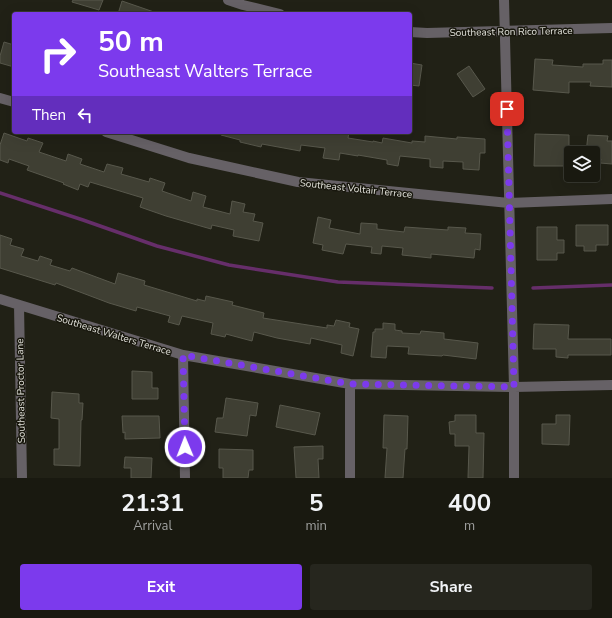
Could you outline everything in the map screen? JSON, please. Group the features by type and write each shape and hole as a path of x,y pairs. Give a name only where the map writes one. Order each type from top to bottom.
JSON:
{"street":[{"path":"228,0 272,12"},
{"path":"504,0 514,387 514,478"},
{"name":"Southeast Ron Rico Terrace","path":"412,32 612,28"},
{"path":"0,98 12,101"},
{"name":"Southeast Voltair Terrace","path":"112,134 189,158 298,182 509,203 612,199"},
{"name":"Southeast Walters Terrace","path":"0,299 183,355 350,384 514,387 612,385"},
{"name":"Southeast Proctor Lane","path":"19,305 22,478"},
{"path":"183,355 186,478"},
{"path":"350,384 350,478"}],"building":[{"path":"73,0 103,0 99,10 72,2"},
{"path":"122,1 154,12 119,12"},
{"path":"4,42 12,44 12,66 0,63 0,56"},
{"path":"535,59 553,60 552,65 583,67 583,64 603,64 603,60 612,60 612,87 590,86 591,82 569,82 569,93 533,90"},
{"path":"412,63 422,65 419,86 412,85"},
{"path":"469,66 485,89 473,97 457,74"},
{"path":"4,133 27,141 28,138 43,143 39,152 66,161 68,154 82,159 80,164 104,172 107,164 123,168 121,174 149,182 150,178 165,183 162,191 191,201 193,192 206,196 203,207 230,214 232,201 245,204 243,212 255,214 253,221 263,223 259,241 233,236 234,230 212,225 211,229 140,207 143,198 90,182 88,187 80,184 78,190 63,184 64,183 27,170 29,166 9,159 8,163 0,160 0,145"},
{"path":"349,134 348,138 382,143 383,138 412,143 412,141 425,142 425,136 457,139 457,137 485,139 485,153 480,153 479,170 463,169 463,162 443,161 443,168 430,167 430,159 400,156 398,166 387,164 387,160 340,153 339,160 323,158 325,148 301,145 300,151 262,144 261,147 240,142 240,140 221,135"},
{"path":"535,134 569,135 569,146 564,146 564,166 534,166"},
{"path":"588,135 608,136 607,141 612,141 612,164 600,163 600,146 587,146"},
{"path":"318,217 331,220 329,228 360,234 361,223 377,224 377,229 404,232 405,227 448,230 448,227 466,228 465,233 481,234 480,250 475,249 474,258 431,254 431,258 402,255 403,248 382,246 381,254 371,253 372,247 346,244 343,254 322,250 323,245 313,243"},
{"path":"576,225 608,225 608,245 596,245 596,251 584,251 584,246 576,246"},
{"path":"537,227 557,227 557,240 564,240 564,253 557,253 557,260 537,260"},
{"path":"0,235 12,239 10,245 24,249 21,256 38,261 40,256 52,260 50,265 70,271 72,268 115,284 118,273 145,281 144,285 197,301 197,299 205,301 206,296 233,302 232,305 264,313 263,318 327,328 327,325 334,326 336,320 350,323 349,327 359,329 353,356 341,353 342,345 311,338 310,344 254,332 252,341 226,334 225,337 211,334 213,323 182,316 179,325 168,322 170,316 137,307 136,311 109,303 56,283 55,285 0,268"},
{"path":"383,323 395,324 395,330 402,331 402,333 420,334 421,331 444,333 444,339 478,343 476,359 443,355 408,354 409,347 387,346 386,358 371,357 373,332 375,332 375,329 383,329"},
{"path":"534,324 569,325 568,339 611,339 611,355 568,355 568,358 556,357 556,349 533,349"},
{"path":"132,371 152,372 152,388 158,388 158,399 132,399"},
{"path":"52,392 79,394 79,403 83,403 80,466 54,465 54,449 59,449 59,419 51,418"},
{"path":"226,398 258,403 256,416 250,415 247,436 215,432 217,418 223,418"},
{"path":"280,405 320,413 315,435 276,427"},
{"path":"384,415 408,416 407,449 405,449 403,478 385,478 387,448 383,448"},
{"path":"455,415 476,415 476,433 484,433 483,478 468,478 469,446 455,446 455,434 450,434 449,422 455,421"},
{"path":"556,415 570,415 569,445 542,444 542,424 556,424"},
{"path":"122,416 159,416 160,438 125,439 125,432 123,433"},
{"path":"323,446 323,459 318,459 319,478 296,478 294,447"},
{"path":"219,449 253,450 253,470 249,470 248,478 223,478 223,468 219,468"},
{"path":"125,457 152,458 151,478 131,478 131,468 124,468"}],"waterway":[{"path":"0,193 157,246 229,265 338,282 492,288"},
{"path":"533,288 612,285"}],"route":[{"path":"185,447 183,355 350,384 514,387 507,109"}]}
